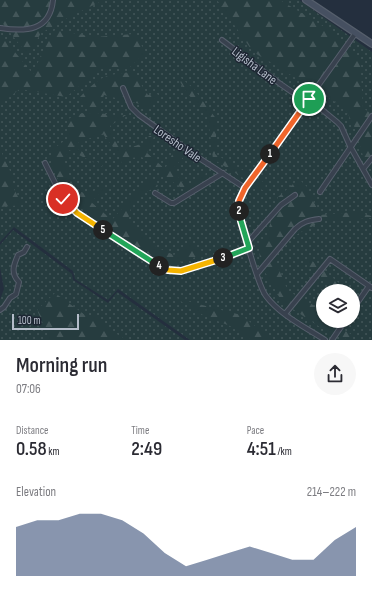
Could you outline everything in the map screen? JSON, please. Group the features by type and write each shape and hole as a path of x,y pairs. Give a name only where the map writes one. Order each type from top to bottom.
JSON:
{"main road":[{"path":"306,0 372,44"}],"street":[{"path":"0,28 24,30 36,28 46,21 50,14 53,0"},
{"path":"325,340 285,314 265,295 241,221 239,201 245,188 355,34"},
{"name":"Ligisha Lane","path":"222,40 292,92 309,99 342,126 350,146 364,168 372,185"},
{"name":"Loresho Vale","path":"123,88 133,111 196,156 245,188"},
{"path":"320,192 350,146 372,116"},
{"path":"364,168 372,158"},
{"path":"45,163 63,199 68,205 85,219 158,266 168,270 181,271 249,248"},
{"path":"155,193 170,203 174,203 223,173"},
{"path":"248,242 281,205 296,195"},
{"path":"257,274 301,223 319,219"},
{"path":"0,310 4,307 8,300 16,294 19,282 15,278 13,270 14,265 18,255 24,252 27,247"},
{"path":"285,314 330,259 371,287 360,300"},
{"path":"332,340 340,328"}],"green space":[{"path":"0,0 299,0 372,52 372,340 190,340 118,289 108,300 75,279 73,271 14,227 0,242"},
{"path":"0,0 104,0 41,33 28,55 0,20"},
{"path":"217,0 280,0 326,28 360,59 363,108 372,114 372,167 363,156 355,128 345,108 253,52"},
{"path":"55,30 96,37 134,34 146,52 128,69 102,68 66,97 20,89 0,104 0,34 33,74 47,41"},
{"path":"133,72 148,95 158,94 148,109 140,104 104,95 97,113 126,115 110,126 113,138 123,150 144,143 149,136 154,136 147,153 165,169 174,151 186,154 172,170 185,184 191,186 206,171 202,193 183,189 160,173 142,157 129,158 122,166 120,156 103,134 81,141 74,146 109,170 69,150 64,161 76,190 84,193 106,188 91,202 112,220 138,190 152,178 158,186 146,192 137,199 131,208 128,222 154,246 174,255 190,243 202,255 175,264 147,253 95,219 69,199 53,170 52,150 68,138 67,120 77,114 91,113 80,97 103,78 115,74"},
{"path":"175,73 194,89 217,120 215,154 265,183 267,193 213,159 208,116 186,92"},
{"path":"0,149 11,173 12,185 22,205 0,207"},
{"path":"299,179 307,187 320,215 355,212 372,216 372,218 323,221 288,239 274,251 277,265 288,291 316,308 316,324 282,302 260,263 259,241 266,238 278,197"},
{"path":"13,230 72,274 73,280 108,303 117,292 185,340 0,340 0,300 4,289 0,267 0,245"},
{"path":"309,258 340,284 331,284 307,266"},
{"path":"55,293 89,318 96,314 115,333 127,340 41,340 49,337 37,310"},
{"path":"175,298 241,315 273,340 251,340 230,326 203,315"},
{"path":"322,328 342,328 352,335 353,340 348,340"}],"route":[{"path":"63,199 65,203 85,219 158,266 174,272 223,258 249,248 239,214 239,201 245,188 309,99"}]}
